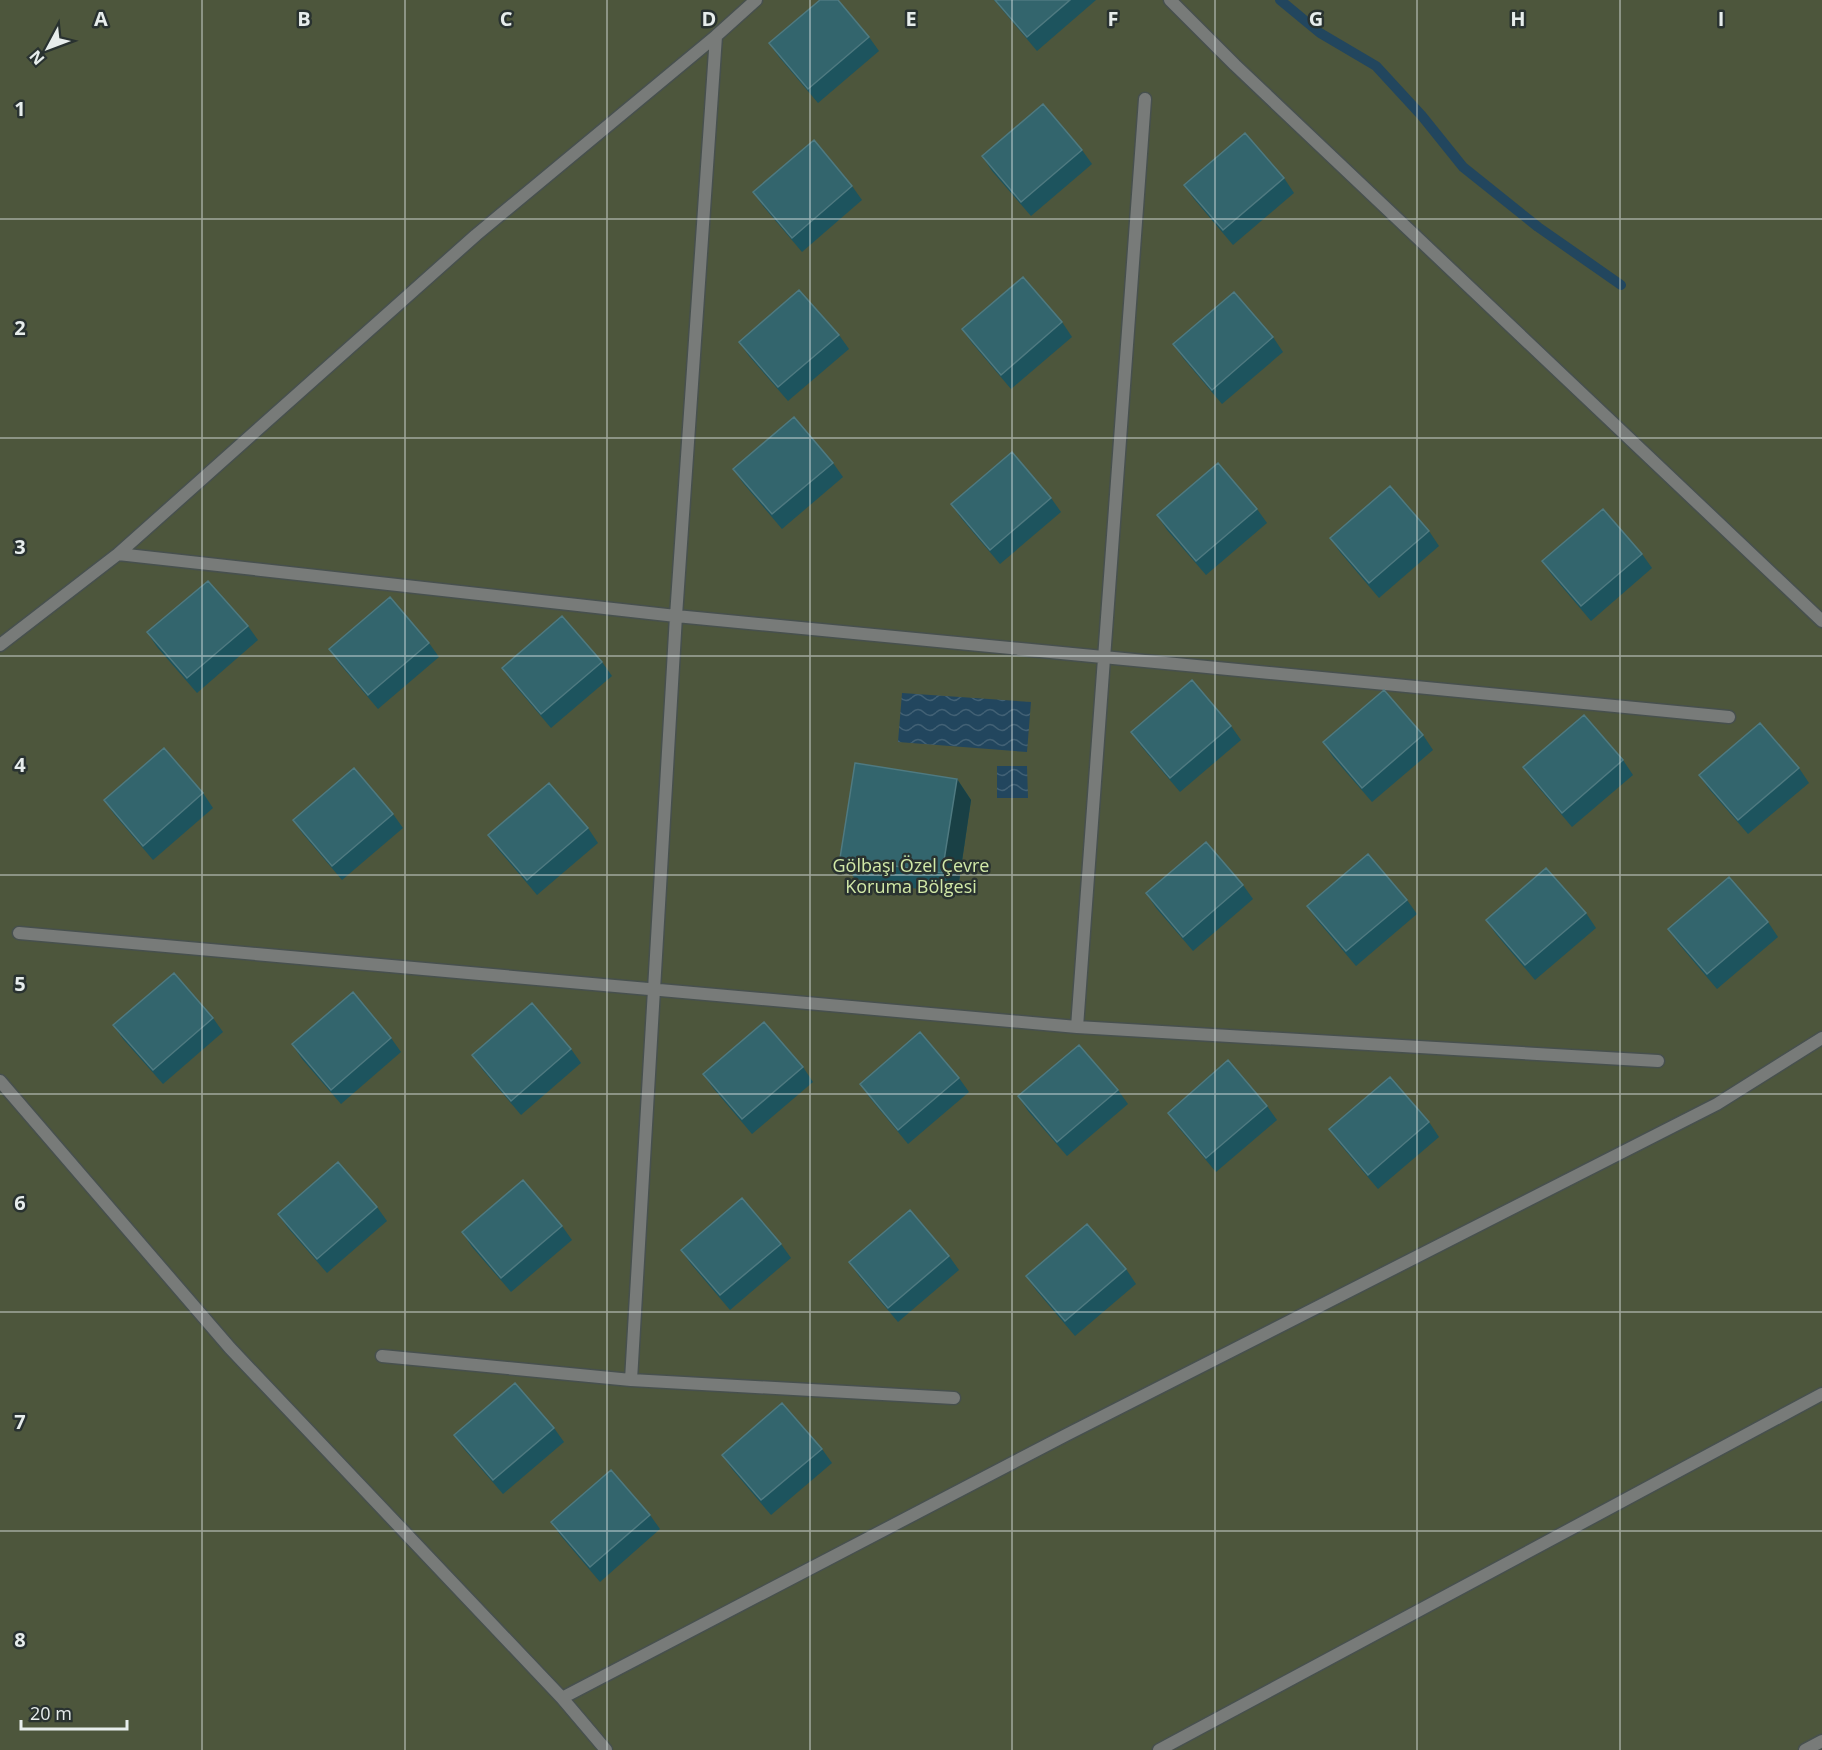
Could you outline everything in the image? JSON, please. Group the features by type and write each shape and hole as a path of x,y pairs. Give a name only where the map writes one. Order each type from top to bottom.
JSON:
{"street":[{"path":"0,645 118,554 476,235 716,36 756,0"},
{"path":"1170,0 1235,65 1822,621"},
{"path":"631,1380 676,616 716,36"},
{"path":"1077,1027 1145,99"},
{"path":"118,554 676,616 1729,717"},
{"path":"20,933 1077,1027 1658,1060"},
{"path":"562,1698 1066,1435 1717,1104 1822,1038"},
{"path":"0,1081 230,1348 562,1698 606,1750"},
{"path":"382,1356 631,1380 954,1398"},
{"path":"1159,1750 1822,1394"},
{"path":"1805,1750 1822,1741"}],"green space":[{"name":"Gölbaşı Özel Çevre Koruma Bölgesi","path":"0,0 1822,0 1822,1750 0,1750"}],"water":[{"path":"902,693 1031,702 1027,752 898,742"},
{"path":"997,766 1027,766 1028,798 997,798"}],"building":[{"path":"820,0 838,0 869,37 808,89 769,43"},
{"path":"995,0 1070,0 1027,37"},
{"path":"1043,104 1082,150 1021,202 982,156"},
{"path":"1245,133 1284,178 1223,230 1184,185"},
{"path":"814,140 852,186 792,238 753,192"},
{"path":"1023,277 1062,322 1001,375 962,329"},
{"path":"799,290 839,335 778,387 739,342"},
{"path":"1234,292 1273,337 1212,390 1173,344"},
{"path":"794,417 833,463 772,514 733,469"},
{"path":"1012,452 1051,498 990,550 951,504"},
{"path":"1218,463 1257,509 1196,561 1157,515"},
{"path":"1390,486 1429,531 1369,583 1330,538"},
{"path":"1603,509 1642,554 1581,606 1542,561"},
{"path":"208,581 248,626 187,678 147,632"},
{"path":"390,597 429,643 368,695 329,649"},
{"path":"562,616 602,662 541,714 502,668"},
{"path":"1192,680 1231,726 1170,778 1131,732"},
{"path":"1384,690 1423,735 1362,788 1323,742"},
{"path":"1584,715 1623,760 1562,813 1523,767"},
{"path":"1760,723 1799,768 1738,820 1699,775"},
{"path":"164,748 203,793 143,846 104,800"},
{"path":"855,763 957,779 942,873 840,858"},
{"path":"354,768 393,814 332,866 293,820"},
{"path":"549,783 588,828 527,880 488,835"},
{"path":"1206,842 1243,885 1183,937 1146,893"},
{"path":"1368,854 1407,900 1346,951 1307,906"},
{"path":"1546,868 1586,913 1525,965 1486,920"},
{"path":"1729,877 1768,922 1707,974 1668,929"},
{"path":"174,973 213,1018 153,1070 113,1025"},
{"path":"353,992 391,1038 331,1090 292,1044"},
{"path":"532,1003 571,1049 511,1101 472,1055"},
{"path":"764,1022 803,1067 742,1119 703,1074"},
{"path":"920,1032 959,1078 898,1130 860,1084"},
{"path":"1079,1045 1118,1090 1057,1142 1018,1096"},
{"path":"1228,1060 1267,1106 1206,1158 1168,1113"},
{"path":"1390,1077 1429,1122 1368,1175 1329,1129"},
{"path":"338,1162 377,1207 317,1259 278,1214"},
{"path":"523,1180 562,1226 501,1278 462,1232"},
{"path":"742,1198 781,1244 720,1295 681,1250"},
{"path":"910,1210 949,1256 888,1308 849,1262"},
{"path":"1087,1224 1126,1269 1065,1321 1026,1276"},
{"path":"515,1383 554,1428 493,1480 454,1435"},
{"path":"782,1403 822,1449 761,1500 722,1455"},
{"path":"611,1470 650,1515 590,1567 551,1522"}],"waterway":[{"path":"1280,0 1320,33 1376,66 1422,116 1463,167 1538,227 1621,285"}]}
